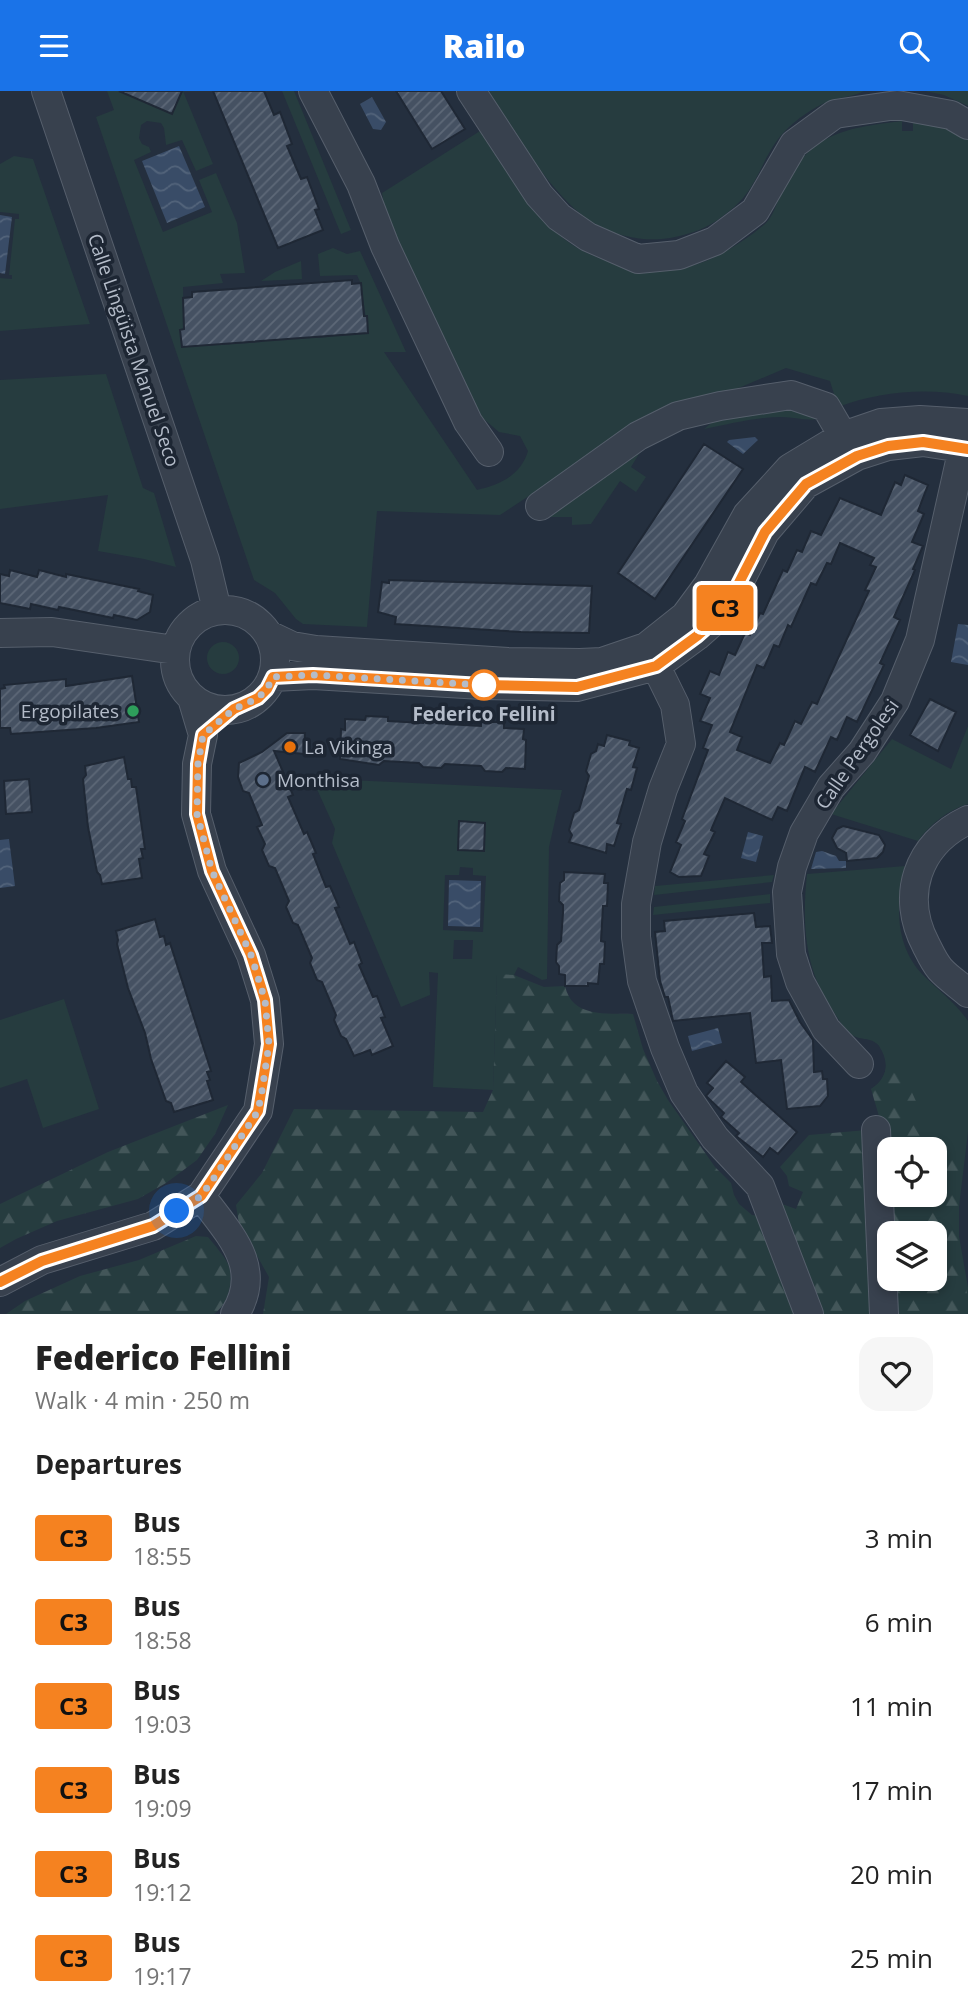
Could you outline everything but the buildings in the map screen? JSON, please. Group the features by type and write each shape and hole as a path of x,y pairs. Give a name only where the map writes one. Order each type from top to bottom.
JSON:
{"street":[{"name":"Calle Lingüista Manuel Seco","path":"46,91 205,560 217,610"},
{"path":"313,91 361,184 385,246 468,422 489,452"},
{"path":"471,91 539,195 559,217 588,237 638,259 679,255 715,241 755,211 794,144 835,114 876,99 951,115 968,125"},
{"path":"540,506 638,436 678,416 720,406 791,395 826,407 843,436"},
{"path":"0,1282 42,1261 153,1226 201,1196 258,1111 269,1044 265,1000 251,955 212,871 197,814 198,764 203,735 192,698 178,678 175,665 180,636 199,616 217,610 238,610 252,616 271,636 292,646 316,650 508,662 602,662 651,657 708,586 747,515 790,468 843,436 881,423 920,420 967,437"},
{"path":"273,677 313,675 482,685 577,687 697,636 724,612 765,532 806,484 857,456 888,446 967,437"},
{"name":"Calle Pergolesi","path":"859,1064 825,1029 800,982 791,954 787,892 789,879 804,833 831,787 862,752 895,701 920,640 967,437"},
{"path":"0,633 52,632 176,650"},
{"path":"203,735 234,709 258,698 267,689 276,663 271,636"},
{"path":"651,657 675,705 681,744 663,789 647,842 636,904 636,937 642,981 684,1093 715,1138 760,1186 809,1314"},
{"path":"192,698 219,710 234,709"},
{"path":"968,820 952,828 926,853 913,890 917,927 938,967 968,993"},
{"path":"876,1130 884,1314"},
{"path":"201,1196 236,1246 247,1271 245,1297 235,1314"}],"green space":[{"path":"107,91 150,91 145,103 171,114 183,91 213,164 196,171 182,140 166,145 161,123 147,121 141,125 139,138 151,152 134,160 163,232 212,212 199,180 216,173 237,223 245,273 220,274 223,283 183,287 184,329 180,330 182,347 187,347 185,342 200,346 262,342 262,336 327,337 365,328 365,334 368,333 361,284 357,275 320,276 318,254 333,248 347,254 360,251 406,352 384,352 477,490 494,485 515,473 528,451 520,436 499,432 479,415 387,223 382,193 480,131 542,218 577,248 619,264 665,268 688,267 711,259 765,224 784,187 806,154 832,136 848,130 902,121 902,131 913,131 913,119 939,122 968,138 968,396 936,392 902,393 869,398 838,407 830,381 786,368 609,443 500,515 377,511 367,627 303,624 275,593 254,580 96,117 114,110"},
{"path":"282,91 294,91 351,230 341,234"},
{"path":"489,91 864,91 823,104 790,127 778,139 743,198 717,221 684,235 652,239 615,233 582,216 537,165"},
{"path":"925,91 968,91 968,106 944,95"},
{"path":"14,156 33,159 90,324 0,331 0,278 12,279 12,275 9,275 15,219 19,219 19,214 0,212 0,164"},
{"path":"301,261 302,279 261,281 275,272"},
{"path":"106,374 143,488 154,493 176,567 98,551 108,495 0,509 0,380"},
{"path":"776,403 821,418 762,418 704,429 722,414"},
{"path":"642,449 631,467 646,477 636,492 620,481 591,524 572,525 572,517 535,517"},
{"path":"223,642 234,647 239,658 234,669 223,674 212,669 207,658 212,647"},
{"path":"968,726 968,804 940,818 918,841 831,814 892,739 951,769"},
{"path":"349,780 562,790 549,847 547,979 542,980 518,967 514,975 497,975 493,1090 433,1087 438,973 429,972 430,995 401,1007 332,843 335,829 316,787 350,787","holes":["459,822 485,823 484,851 458,849","460,867 473,868 473,875 486,876 483,932 443,930 445,875 459,875","454,940 473,940 472,959 453,959"]},
{"path":"905,866 899,908 906,950 922,974 968,1021 968,1132 959,1207 959,1236 968,1287 968,1314 946,1291 947,1221 934,1221 934,1207 947,1207 947,1137 921,1137 871,1089 884,1073 885,1058 876,1043 856,1037 846,1030 816,977 810,961 805,927 807,874"},
{"path":"774,875 772,882 654,895 655,886"},
{"path":"770,894 770,903 653,915 654,907"},
{"path":"497,974 514,975 544,987 565,986 575,1004 592,1012 633,1014 643,1049 668,1100 715,1167 731,1183 739,1204 752,1215 763,1216 799,1314 263,1314 269,1277 239,1224 236,1205 262,1173 294,1109 483,1112 493,1090"},
{"path":"64,999 99,1109 43,1128 27,1079 0,1088 0,1020"},
{"path":"879,1046 897,1060 926,1123 942,1137 885,1137 871,1089 881,1080 886,1070 883,1052"},
{"path":"228,1105 215,1134 197,1160 166,1183 138,1199 57,1221 0,1248 0,1204 108,1152"},
{"path":"867,1130 876,1314 820,1314 781,1207 782,1204 796,1209 803,1192 789,1186 787,1176 780,1167 809,1135"},
{"path":"947,1142 964,1157 958,1229 968,1314 895,1314 894,1291 947,1291 947,1221 892,1221 891,1207 947,1207"},
{"path":"196,1236 208,1237 224,1257 230,1270 226,1298 214,1314 6,1314 25,1301 80,1276 139,1260"}],"water":[{"path":"372,97 386,122 381,130 373,129 360,104"},
{"path":"179,146 205,207 167,223 142,161"},
{"path":"0,215 12,217 5,274 0,273"},
{"path":"755,437 758,440 743,454 727,442 729,440"},
{"path":"958,624 968,625 968,665 951,662"},
{"path":"748,832 763,836 756,862 741,858"},
{"path":"9,839 15,886 0,888 0,840"},
{"path":"822,851 836,856 839,861 846,861 846,868 811,869 816,852"},
{"path":"449,880 481,881 480,927 448,926"},
{"path":"718,1028 722,1043 692,1051 688,1036"}],"bus line":[{"name":"C3","path":"0,1282 42,1261 153,1226 201,1196 258,1111 269,1044 265,1000 251,955 212,871 197,814 198,764 203,735 234,709 258,698 273,677 313,675 482,685 577,687 656,666 724,612 765,532 806,484 857,456 888,446 923,442 968,449"}],"place":[{"name":"Federico Fellini","path":"484,685"},
{"name":"Ergopilates","path":"133,711"},
{"name":"La Vikinga","path":"290,747"},
{"name":"Monthisa","path":"263,780"}],"route":[{"path":"177,1211 201,1196 258,1111 269,1044 265,1000 251,955 212,871 197,814 198,764 203,735 234,709 258,698 273,677 313,675 484,685"}]}
